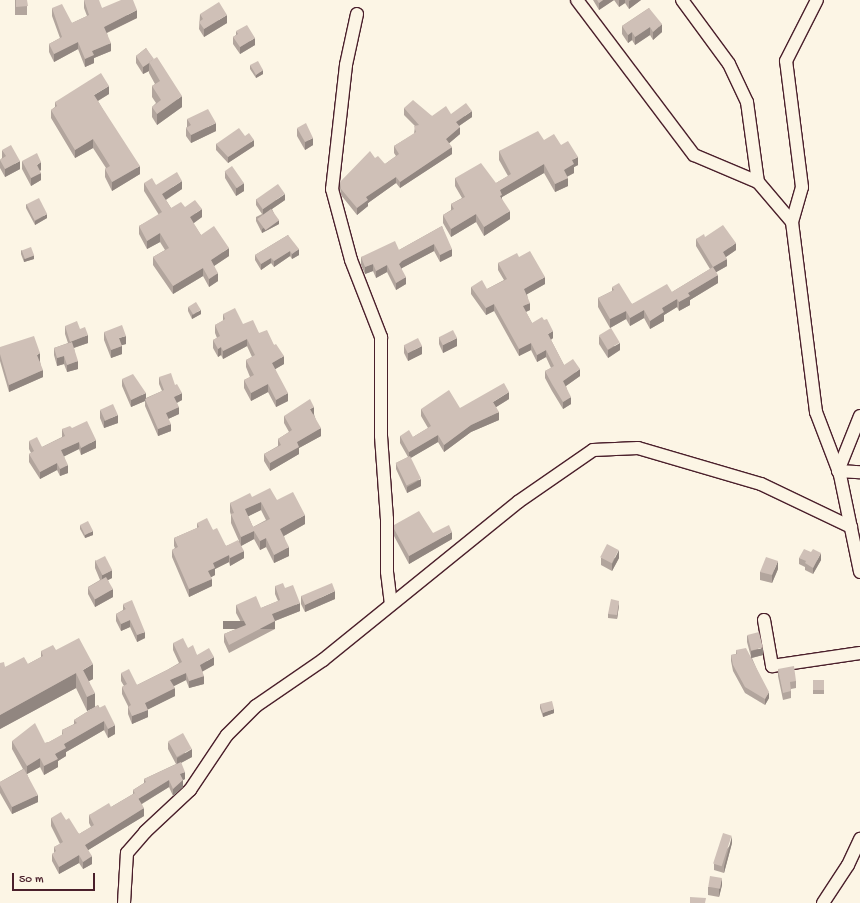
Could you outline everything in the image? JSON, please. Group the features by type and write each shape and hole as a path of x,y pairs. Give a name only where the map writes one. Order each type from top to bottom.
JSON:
{"street":[{"path":"577,0 694,155 758,182 792,222"},
{"path":"682,0 729,64 747,102 758,182"},
{"path":"817,0 786,61 802,187 792,222 816,412 838,471 860,572"},
{"path":"357,14 346,65 332,189 351,260 381,337 381,436 387,519 387,572 391,604"},
{"path":"838,471 860,416"},
{"path":"124,903 127,853 145,832 190,790 227,735 256,706 323,660 518,502 593,450 638,448 761,484 851,526"},
{"path":"838,471 860,472"},
{"path":"764,620 772,666 860,654"},
{"path":"823,903 848,865 860,839"}],"building":[{"path":"16,0 27,0 28,6 16,7"},
{"path":"84,0 99,0 102,8 121,0 133,0 137,10 104,27 111,43 92,51 94,55 85,59 78,42 54,54 49,44 62,37 52,8 62,4 72,23 89,15"},
{"path":"219,2 227,15 204,29 199,22 203,19 200,14"},
{"path":"649,8 662,24 653,32 650,27 635,37 632,32 628,35 622,26"},
{"path":"247,25 255,38 240,47 233,37 238,34 236,31"},
{"path":"146,48 154,59 143,67 136,56"},
{"path":"157,57 182,96 157,114 152,107 161,100 152,86 160,81 149,62"},
{"path":"258,61 263,70 256,75 250,65"},
{"path":"101,73 109,86 94,95 140,166 112,182 105,169 110,166 93,139 75,150 51,110 57,106 55,102"},
{"path":"413,100 432,116 446,106 451,114 466,103 472,111 456,122 460,127 446,139 452,147 400,182 396,177 366,197 368,200 357,208 341,189 340,182 370,151 375,158 378,156 385,164 399,154 394,146 416,132 414,126 419,125 404,108"},
{"path":"208,109 216,123 191,135 186,128 191,125 187,119"},
{"path":"306,123 313,138 305,142 297,128"},
{"path":"239,128 245,136 249,133 254,140 228,157 216,144"},
{"path":"538,131 544,140 554,134 561,145 568,141 578,157 572,160 574,164 564,170 568,178 555,184 544,164 500,190 502,195 500,196 510,211 484,227 476,214 451,229 443,215 454,209 451,204 465,197 455,178 481,163 496,183 511,174 499,151"},
{"path":"11,145 20,161 5,169 0,160 6,156 2,150"},
{"path":"37,153 41,162 37,165 41,173 31,178 22,161"},
{"path":"232,166 244,183 237,188 225,171"},
{"path":"177,172 182,181 162,194 171,208 181,202 185,207 195,200 202,209 190,217 201,235 214,226 229,248 211,260 218,273 209,279 203,268 173,286 153,257 169,248 160,233 147,241 139,226 162,212 144,183 152,178 156,185"},
{"path":"278,184 285,194 263,209 256,199"},
{"path":"39,198 47,214 35,220 27,204"},
{"path":"271,209 279,220 265,230 257,219"},
{"path":"723,225 736,243 723,252 727,259 713,267 696,239 704,234 705,237"},
{"path":"442,226 452,249 440,255 434,244 402,261 399,264 406,277 396,283 387,265 376,271 373,264 365,267 361,257 395,241 399,250"},
{"path":"288,235 299,249 292,254 290,251 274,261 271,258 261,264 255,255"},
{"path":"31,247 34,255 25,259 22,251"},
{"path":"530,251 545,277 524,289 530,303 523,306 532,323 542,317 544,320 547,319 553,331 548,334 564,365 573,359 580,369 563,381 571,397 563,402 545,371 554,366 546,350 537,355 531,343 519,349 494,304 486,308 471,287 482,280 487,289 507,279 498,263 517,253 519,257"},
{"path":"713,267 718,275 688,293 690,296 679,302 677,299 662,308 664,312 650,321 644,310 630,318 626,311 610,319 598,298 614,290 612,287 619,283 632,304 667,284 672,292"},
{"path":"196,302 201,310 193,314 188,307"},
{"path":"235,308 243,324 253,320 259,333 267,330 274,345 276,344 284,356 272,363 288,393 276,400 268,384 251,393 244,380 254,375 246,360 255,355 247,339 223,351 221,347 218,349 213,340 220,336 215,325 225,319 223,314"},
{"path":"77,321 80,329 85,327 88,335 70,342 65,326"},
{"path":"122,325 126,336 119,338 122,346 111,350 104,332"},
{"path":"611,328 620,343 608,350 599,335"},
{"path":"453,330 457,338 443,345 439,337"},
{"path":"34,336 40,353 37,355 43,370 9,385 0,354 0,347"},
{"path":"418,338 422,346 408,353 404,345"},
{"path":"72,342 78,361 67,365 64,356 57,358 54,348"},
{"path":"171,373 175,385 177,384 182,393 174,397 179,407 166,413 171,424 158,429 145,399 164,390 159,377"},
{"path":"133,374 146,393 131,400 122,379"},
{"path":"504,383 509,392 493,402 499,412 471,425 444,445 438,435 409,452 400,436 409,430 413,437 431,426 421,409 449,390 460,408"},
{"path":"310,399 314,407 310,409 321,428 297,442 299,447 270,463 264,454 281,445 278,439 292,430 284,416"},
{"path":"113,404 118,415 105,421 100,410"},
{"path":"87,421 96,440 81,448 79,442 61,450 68,465 60,469 57,463 40,472 29,454 34,451 29,441 37,437 42,447 65,436 62,429 70,426 72,428"},
{"path":"410,456 421,478 407,485 396,463"},
{"path":"270,488 277,500 293,492 305,515 280,529 289,547 274,555 266,538 260,541 254,531 241,537 231,514 234,513 230,503 250,493 252,497","holes":["261,502 270,519 253,527 245,509"]},
{"path":"419,511 433,533 449,525 452,532 409,556 394,529 394,525"},
{"path":"207,518 213,530 217,528 226,546 238,540 244,551 230,558 229,555 213,563 215,568 208,571 212,579 189,589 172,550 178,547 174,538 199,527 197,523"},
{"path":"88,521 93,531 85,535 80,525"},
{"path":"607,544 619,550 612,563 600,557"},
{"path":"804,549 811,552 813,549 821,553 813,568 805,563 806,561 799,558"},
{"path":"105,556 112,570 102,575 95,561"},
{"path":"766,557 778,561 772,575 760,572"},
{"path":"106,577 113,589 95,600 88,588"},
{"path":"283,583 285,588 293,585 300,603 272,614 275,621 229,645 224,634 246,625 236,605 256,596 261,608 280,600 275,586"},
{"path":"332,583 335,591 305,605 301,596"},
{"path":"611,599 619,601 617,615 608,614"},
{"path":"132,600 145,632 137,635 130,620 121,624 116,614 126,609 123,604"},
{"path":"759,632 763,648 751,650 747,635"},
{"path":"79,638 93,664 83,670 95,693 87,697 76,673 0,715 0,663 4,662 5,667 24,657 28,664 43,656 41,651 53,645 56,650"},
{"path":"183,638 188,648 193,645 197,655 209,648 214,657 200,665 204,676 189,681 186,673 170,680 175,688 145,703 148,710 132,716 128,707 131,705 122,687 127,684 121,673 129,669 137,685 182,662 173,643"},
{"path":"746,648 769,692 765,699 745,687 733,665 731,655 737,654 736,650"},
{"path":"794,666 796,681 790,682 791,691 783,693 778,669"},
{"path":"813,680 824,680 824,690 813,690"},
{"path":"552,701 554,709 543,713 540,704"},
{"path":"98,705 99,708 105,705 115,725 108,729 104,721 64,744 66,748 55,754 58,759 44,766 40,758 27,766 12,741 35,723 45,743 49,742 63,734 62,730 77,723 74,720"},
{"path":"183,733 192,749 177,757 168,741"},
{"path":"181,762 185,772 180,774 183,780 173,789 169,780 138,799 133,790 146,782 144,779"},
{"path":"24,769 38,795 12,807 0,785 0,782"},
{"path":"135,793 144,808 85,845 92,856 83,862 79,855 59,867 52,854 56,851 54,847 63,842 51,818 61,812 66,820 69,818 79,834 94,825 89,815 109,803 111,807"},
{"path":"723,833 732,836 722,866 713,863"},
{"path":"710,876 722,878 720,889 708,887"},
{"path":"690,897 706,898 705,903 690,903"}]}
